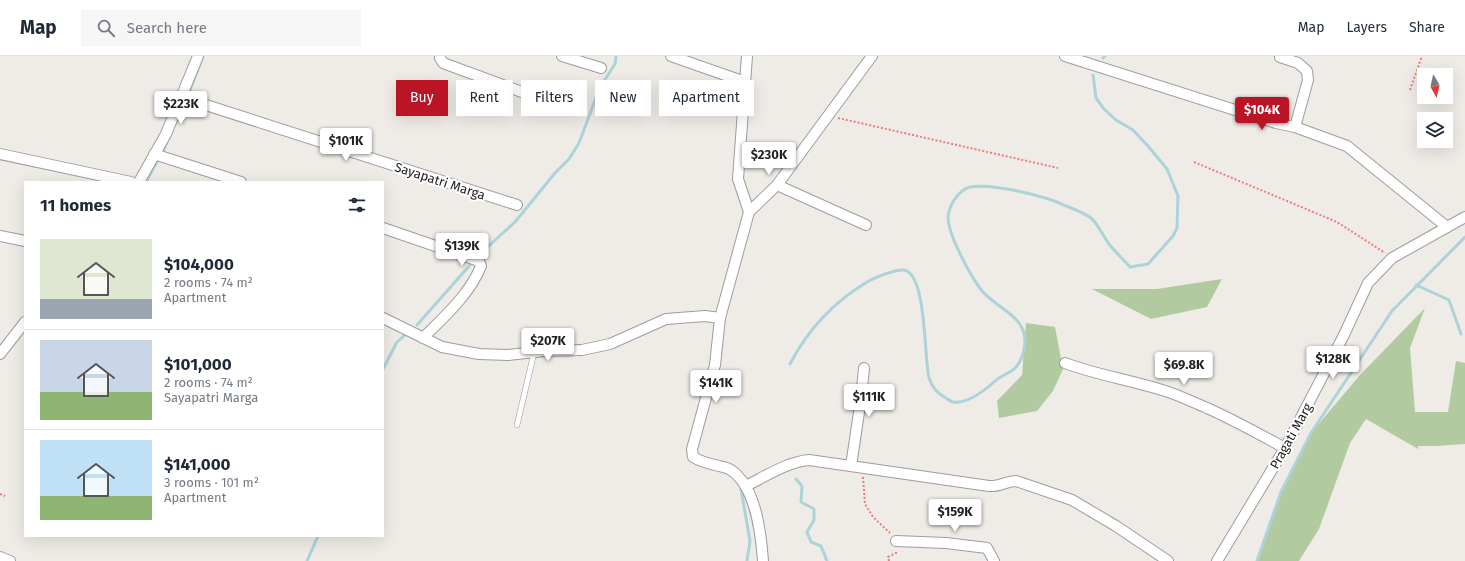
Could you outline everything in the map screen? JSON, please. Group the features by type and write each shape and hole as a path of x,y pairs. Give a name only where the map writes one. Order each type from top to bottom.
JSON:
{"street":[{"path":"140,181 166,134 198,56"},
{"path":"440,56 443,63 521,92"},
{"path":"562,56 601,68"},
{"path":"671,56 739,80"},
{"path":"745,80 747,56"},
{"path":"762,561 762,544 758,516 746,486 730,469 701,462 693,457 692,449 715,365 720,318 749,212 777,184 872,56"},
{"path":"1065,56 1276,124 1295,127 1347,146 1447,227"},
{"path":"1277,56 1298,63 1307,71 1308,80 1295,127"},
{"name":"Sayapatri Marga","path":"181,97 517,206"},
{"path":"743,116 738,179 749,212"},
{"path":"0,154 126,181"},
{"path":"154,154 238,181"},
{"path":"777,184 866,225"},
{"name":"Pragati Marg","path":"1217,561 1285,448 1343,337 1368,283 1392,258 1465,217"},
{"path":"384,228 479,262 481,266 478,275 454,307 423,338"},
{"path":"0,236 24,240"},
{"path":"384,318 442,346 479,354 508,355 582,350 610,344 666,319 705,316 720,318"},
{"path":"0,354 24,323"},
{"path":"1065,363 1112,378 1136,382 1181,396 1257,432 1285,448"},
{"path":"855,467 864,368"},
{"path":"746,486 788,465 799,461 809,460 995,486 1016,481 1072,500 1116,526 1168,561"},
{"path":"896,541 946,543 987,548 994,561"},
{"path":"0,558 10,561"}],"lane":[{"path":"517,425 534,353"}],"path":[{"path":"1410,90 1422,56"},
{"path":"827,116 1058,168"},
{"path":"1194,162 1337,222 1392,258"},
{"path":"855,467 863,474 865,504 873,517 896,541 896,553 888,557 888,561"},
{"path":"0,494 6,496"}],"green space":[{"path":"1222,279 1207,307 1151,319 1092,289 1157,289"},
{"path":"1425,308 1410,348 1415,412 1448,412 1456,361 1465,363 1465,444 1418,446 1418,449 1366,419 1350,443 1319,529 1299,561 1257,561 1281,492 1311,433 1360,375"},
{"path":"1026,323 1055,327 1063,369 1053,391 1037,411 999,418 997,401 1022,375"}],"waterway":[{"path":"189,93 203,56"},
{"path":"481,253 515,222 555,173 569,159 579,143 600,87 615,64 616,56"},
{"path":"790,364 813,329 822,318 843,299 870,280 890,272 904,270 911,275 917,286 921,301 927,368 929,378 938,392 952,402 964,401 981,392 1014,369 1023,355 1024,350 1025,338 1022,328 1015,318 987,296 977,285 961,256 949,225 948,214 952,203 961,192 970,187 980,186 1019,191 1046,198 1076,210 1094,221 1109,244 1130,267 1148,264 1173,236 1177,228 1178,196 1167,169 1148,146 1133,130 1116,120 1104,109 1096,98 1093,75"},
{"path":"175,124 185,104"},
{"path":"163,152 167,142"},
{"path":"147,181 158,160"},
{"path":"1257,561 1281,492 1311,433 1392,311 1465,237"},
{"path":"417,325 470,265"},
{"path":"1416,285 1449,300 1461,334"},
{"path":"384,367 397,342 407,333"},
{"path":"796,479 802,486 801,502 814,509 814,520 807,532 811,542 821,546 827,561"},
{"path":"741,489 750,541 747,561"},
{"path":"307,561 318,537"}]}
